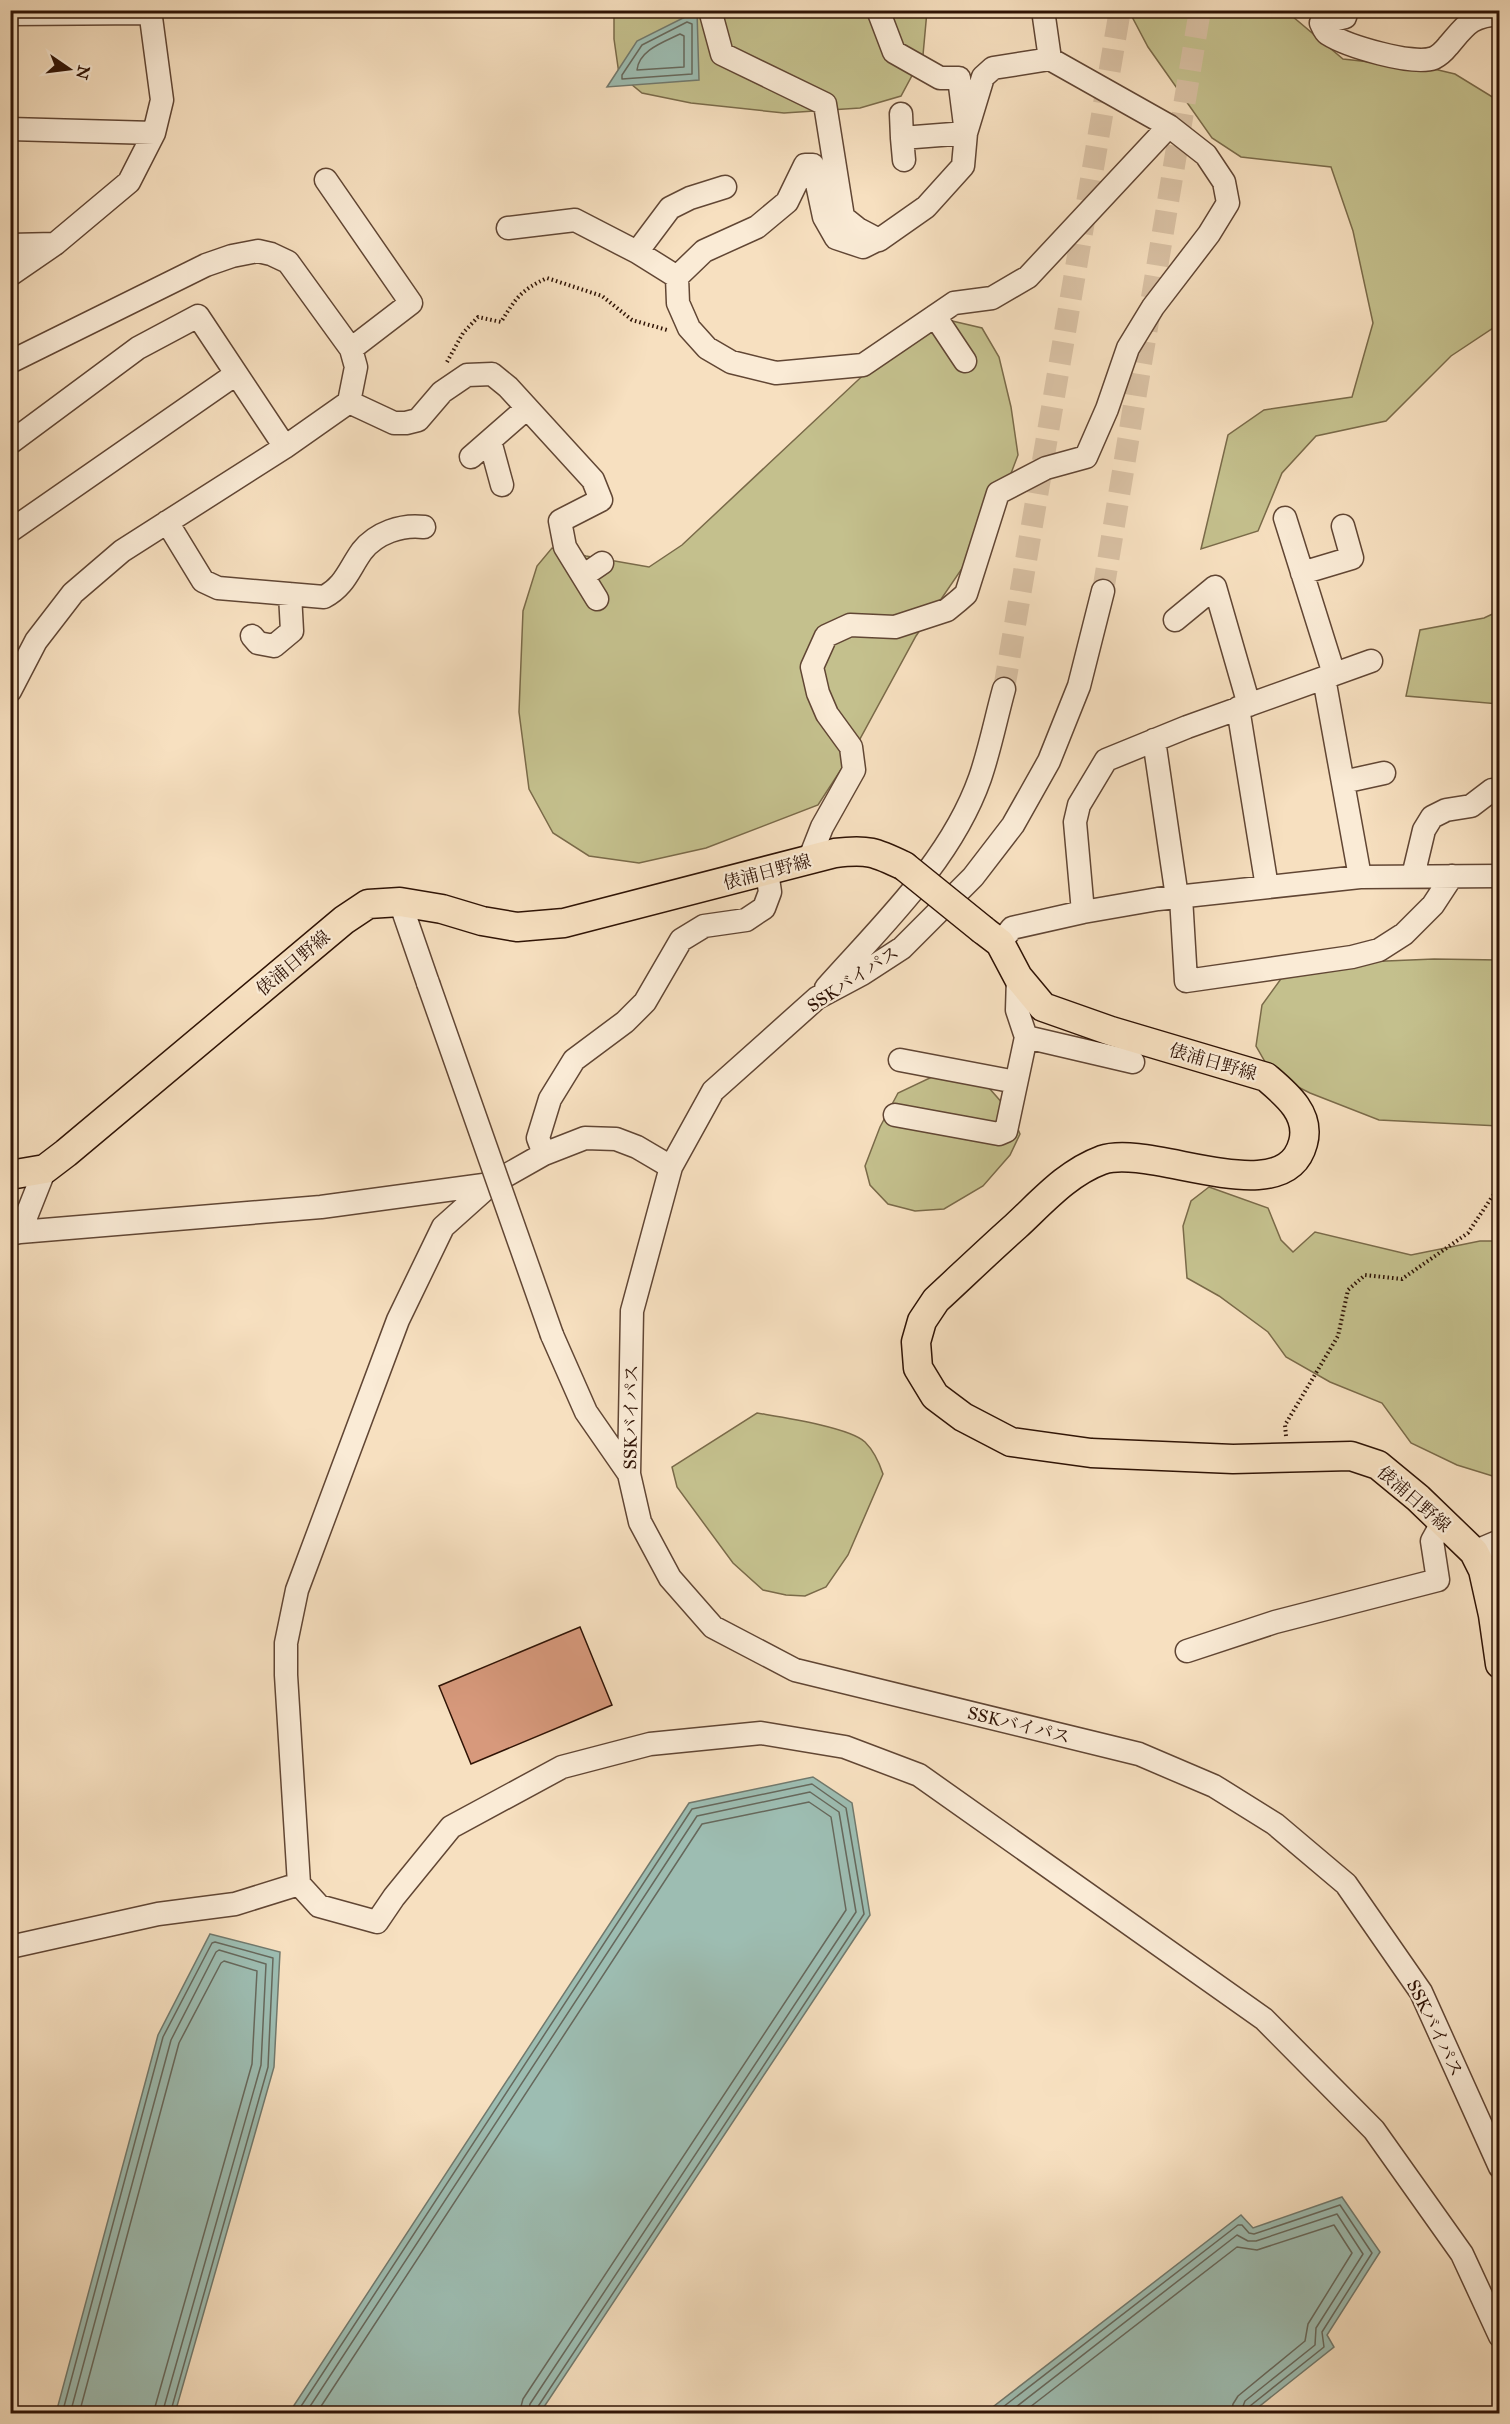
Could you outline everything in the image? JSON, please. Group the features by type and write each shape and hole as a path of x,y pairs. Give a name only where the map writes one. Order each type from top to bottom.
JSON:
{"main road":[{"name":"俵浦日野線","path":"10,1175 45,1169 344,920 368,904 400,902 442,909 482,921 516,927 564,924 809,860 859,850 875,852 904,866 992,936 1018,977 1043,1006 1111,1032 1266,1077 1286,1093 1300,1111 1306,1135 1302,1149 1287,1168 1265,1176 1232,1174 1127,1156 1105,1159 1080,1170 1052,1191 936,1300 922,1321 916,1342 918,1368 935,1396 963,1417 1011,1442 1092,1453 1233,1459 1351,1456 1378,1465 1418,1498 1474,1552 1483,1570 1500,1664"}],"street":[{"path":"710,10 722,54 825,104 843,217 858,230 879,240"},
{"path":"878,10 894,52 940,78 959,78 966,133"},
{"path":"1043,10 1050,59"},
{"path":"1347,10 1345,16 1321,23 1326,33 1353,46 1405,59 1431,59 1441,54 1469,21 1483,15 1500,14"},
{"path":"10,14 150,12 162,100 154,133 129,182 55,244 10,275"},
{"path":"809,860 822,827 854,770 851,747 827,714 812,667 826,636 850,625 895,627 947,610 966,594 998,493 1046,468 1086,458 1107,409 1128,348 1153,307 1209,234 1228,203 1224,182 1206,155 1169,126 1050,59 993,68 983,77 966,133 963,166 926,207 879,240 863,247 836,238 824,218 813,165 805,165 787,202 757,227 704,251 677,277 678,303 689,328 707,348 731,362 776,373 863,365 954,303 992,298 1028,278 1169,126"},
{"path":"900,114 903,149 966,133"},
{"path":"10,129 154,133"},
{"path":"326,180 411,303 351,349"},
{"path":"637,252 670,208 690,198 725,188"},
{"path":"508,228 575,220 637,252 677,277"},
{"path":"10,245 55,244"},
{"path":"10,362 206,265 232,255 258,251 288,262 351,349 356,367 349,402 285,447 122,551 73,593 36,641 10,691"},
{"path":"10,443 138,348 198,316 285,447"},
{"path":"935,316 965,361"},
{"path":"10,531 236,374"},
{"path":"349,402 394,423 406,423 418,420 442,392 467,375 492,374 508,387 593,480 601,500 560,520 565,547 597,598"},
{"path":"471,457 527,408"},
{"path":"490,441 502,484"},
{"path":"1285,518 1329,676 1343,782 1360,877"},
{"path":"167,522 203,581 218,588 248,580 290,594 324,597 337,590 364,548 392,529 408,524 424,526"},
{"path":"1302,573 1352,558 1343,526"},
{"path":"584,576 602,563"},
{"path":"1175,620 1215,587 1244,707 1267,887"},
{"name":"SSKバイパス","path":"1103,591 1079,686 1049,761 1013,825 974,877 902,948 862,974 817,998 713,1091 670,1167 632,1311 629,1474 639,1522 670,1578 713,1627 795,1670 1139,1754 1214,1786 1275,1824 1346,1884 1421,1992 1500,2167"},
{"path":"252,636 258,644 274,646 292,631 290,594"},
{"path":"1083,912 1074,822 1079,805 1106,759 1371,661"},
{"path":"817,998 895,912 952,836 980,779 1004,689"},
{"path":"1154,740 1179,897 1186,981 1352,957 1379,950 1404,934 1433,905 1452,876"},
{"path":"1343,782 1384,773"},
{"path":"1413,876 1424,830 1432,817 1446,810 1471,806 1492,790"},
{"path":"544,1154 538,1138 550,1099 574,1060 625,1022 645,1002 681,940 704,926 746,920 764,908 770,892 767,872"},
{"path":"992,936 1012,928 1083,912 1179,897 1360,877 1500,876"},
{"path":"400,902 552,1335 586,1412 629,1474"},
{"path":"895,1114 999,1134 1006,1131 1026,1036 1017,1010 1018,977"},
{"path":"1026,1036 1132,1062"},
{"path":"900,1060 1016,1082"},
{"path":"670,1167 616,1139 585,1138 544,1154 491,1184 443,1227 398,1320 342,1476 297,1590 286,1642 286,1665 299,1884 319,1906 377,1922 394,1896 451,1827 562,1767 650,1744 760,1733 845,1747 867,1755 919,1775 1264,2019 1374,2130 1462,2254 1500,2336"},
{"path":"45,1169 15,1233 321,1207 491,1184"},
{"path":"1187,1651 1275,1622 1438,1580 1432,1541 1442,1523"},
{"path":"1474,1552 1500,1541"},
{"path":"10,1947 158,1914 235,1904 299,1884"}],"path":[{"path":"440,370 463,333 478,317 501,322 527,287 547,278 602,296 632,320 674,332 689,328"},
{"path":"1288,1457 1285,1425 1338,1336 1348,1290 1365,1275 1402,1279 1434,1258 1468,1233 1500,1185"}],"shaded area":[{"path":"614,11 927,11 923,55 901,96 860,108 784,113 691,103 642,93 619,74 614,39"},
{"path":"1129,11 1286,11 1343,59 1434,69 1455,74 1499,101 1499,324 1451,356 1386,421 1316,436 1282,473 1258,531 1201,549 1228,435 1264,410 1352,397 1373,323 1353,231 1331,167 1241,157 1212,138 1148,47"},
{"path":"948,320 982,328 999,357 1011,407 1018,455 991,526 916,636 855,748 818,805 706,848 639,863 589,856 553,833 529,789 519,712 523,611 537,566 552,548 649,567 682,545 873,366"},
{"path":"1499,611 1499,704 1406,696 1420,630 1484,618"},
{"path":"1434,959 1499,960 1499,1126 1379,1120 1310,1093 1272,1074 1256,1046 1262,1005 1291,965"},
{"path":"936,1075 989,1088 1011,1113 1020,1134 1010,1155 983,1186 944,1209 915,1211 888,1204 870,1185 865,1166 880,1127 898,1093"},
{"path":"1209,1187 1268,1208 1281,1240 1293,1252 1315,1232 1411,1255 1480,1241 1499,1241 1499,1478 1457,1465 1411,1443 1382,1403 1330,1382 1286,1357 1268,1332 1219,1296 1187,1278 1183,1226 1191,1201"},
{"path":"757,1413 814,1423 857,1437 871,1449 883,1474 848,1555 826,1587 805,1596 763,1590 733,1563 677,1487 672,1467"}],"water":[{"path":"697,11 699,80 607,87 637,41"},
{"path":"813,1777 852,1803 870,1915 540,2413 289,2413 689,1803"},
{"path":"210,1934 280,1952 274,2067 175,2413 56,2413 158,2035"},
{"path":"1342,2197 1380,2252 1327,2335 1334,2347 1251,2413 985,2413 1241,2215 1253,2228"}],"building":[{"path":"580,1627 612,1705 471,1764 439,1686"}],"tunnel":[{"path":"1004,689 1120,10"},
{"path":"1103,591 1200,10"}]}
